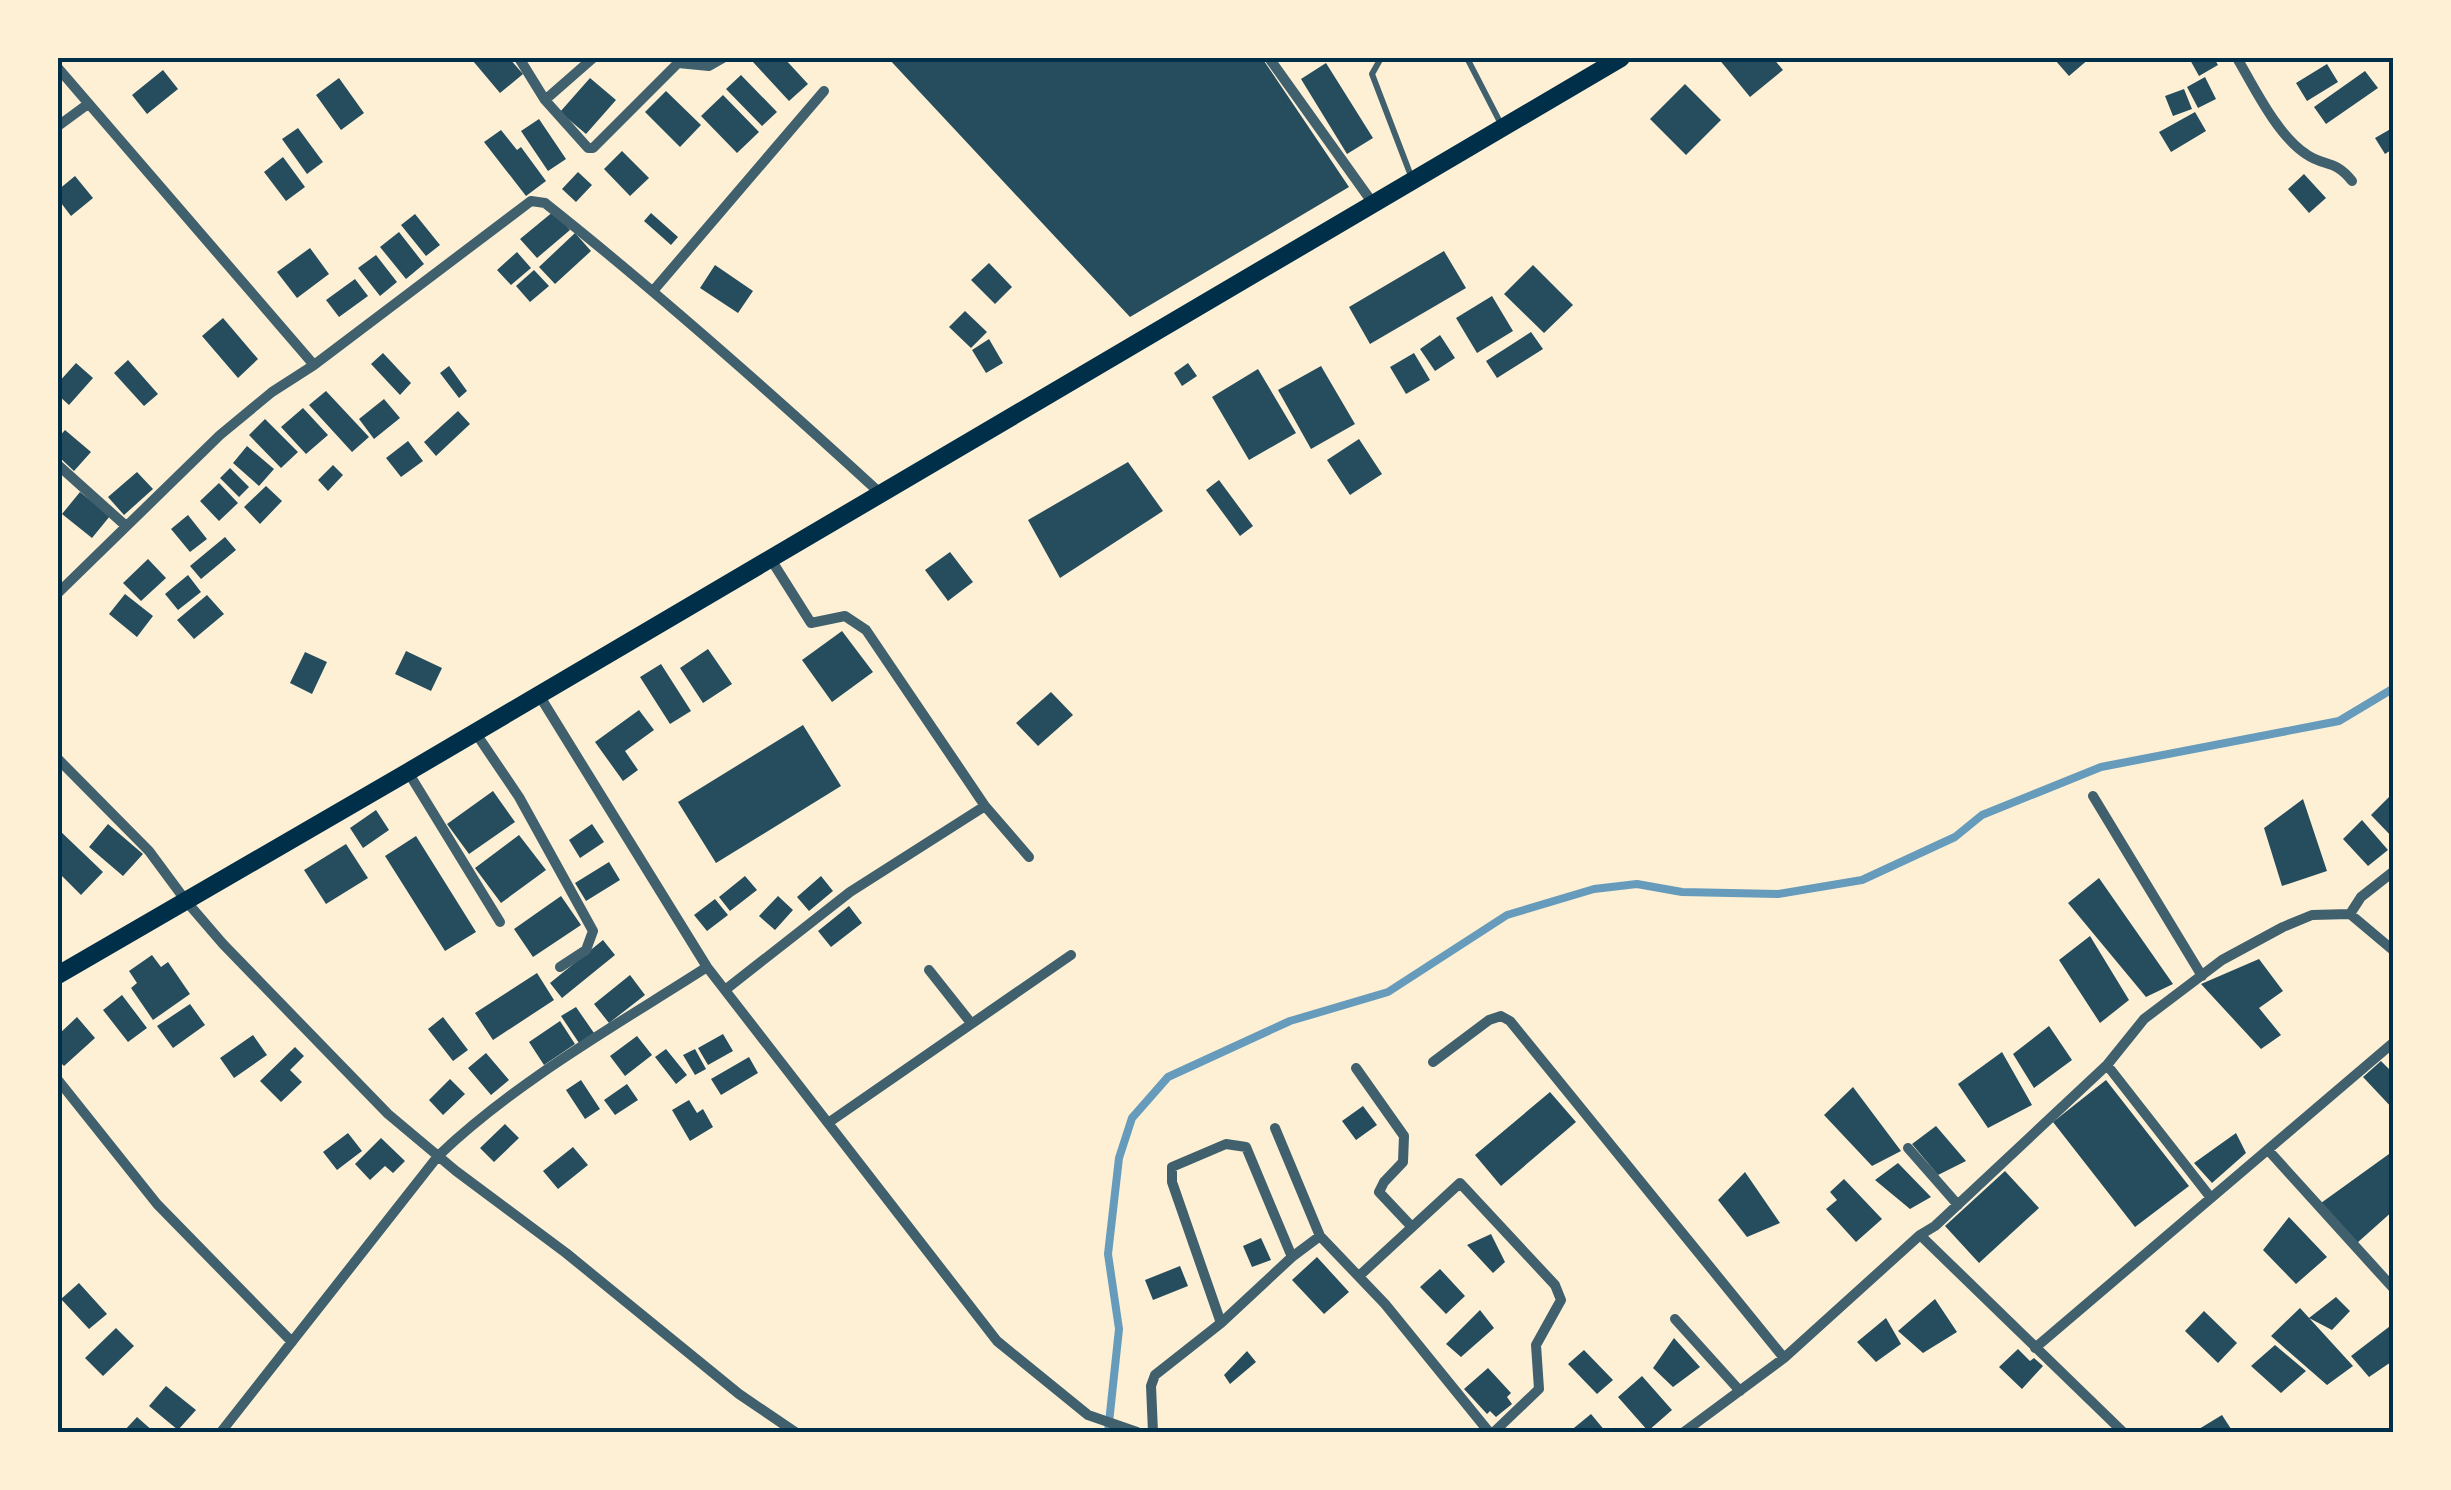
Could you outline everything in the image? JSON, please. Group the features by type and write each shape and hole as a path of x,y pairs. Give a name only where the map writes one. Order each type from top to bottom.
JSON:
{"main road":[{"path":"58,974 1621,58"}],"street":[{"path":"519,58 545,100 588,148 593,148 678,63 709,66 723,58"},
{"path":"545,100 593,58"},
{"path":"1269,58 1372,202"},
{"path":"2237,58 2268,110 2301,151 2310,158 2332,162 2352,181"},
{"path":"58,68 314,365"},
{"path":"653,291 824,91"},
{"path":"58,126 88,104"},
{"path":"58,593 220,435 530,201 545,203 653,291 880,493"},
{"path":"58,465 126,526"},
{"path":"770,558 811,623 844,616 866,630 985,806 1029,857"},
{"path":"539,694 708,967 997,1341 1088,1415 1137,1432"},
{"path":"475,732 519,798 593,932 586,950 560,966"},
{"path":"58,759 149,852 186,901 388,1114 739,1394 794,1432"},
{"path":"408,772 500,922"},
{"path":"2093,796 2202,976"},
{"path":"725,990 850,892 985,806"},
{"path":"2350,914 2360,898 2394,871"},
{"path":"1684,1432 1784,1358 1958,1205 2106,1065 2144,1019 2222,960 2312,916 2350,914 2394,952"},
{"path":"828,1122 1071,956"},
{"path":"220,1432 438,1156 548,1068 708,967"},
{"path":"929,970 971,1023"},
{"path":"1433,1062 1489,1020 1501,1016 1510,1021 1784,1358"},
{"path":"2035,1348 2394,1042"},
{"path":"2106,1065 2211,1198"},
{"path":"1356,1068 1404,1136 1403,1162 1379,1192 1411,1226"},
{"path":"58,1080 157,1204 292,1342"},
{"path":"1274,1128 1320,1236 1492,1432 1539,1389 1536,1345 1561,1300 1555,1285 1460,1184 1359,1276"},
{"path":"1221,1323 1172,1182 1172,1167 1226,1144 1246,1147 1292,1257"},
{"path":"1908,1148 1958,1205"},
{"path":"2268,1150 2394,1289"},
{"path":"1920,1235 2123,1432"},
{"path":"1153,1432 1151,1386 1155,1376 1320,1236"},
{"path":"1675,1319 1740,1391"}],"lane":[{"path":"1381,58 1372,74 1412,178"},
{"path":"1467,58 1501,125"}],"building":[{"path":"509,58 523,74 500,93 473,61"},
{"path":"757,58 784,58 808,84 789,101 753,62"},
{"path":"888,58 1262,58 1349,187 1130,317"},
{"path":"1718,58 1773,58 1783,70 1750,97"},
{"path":"2090,58 2069,76 2055,60"},
{"path":"2189,58 2214,58 2218,65 2199,76"},
{"path":"1326,63 1373,138 1347,154 1301,79"},
{"path":"2327,64 2338,82 2307,101 2296,83"},
{"path":"163,70 178,89 147,114 132,95"},
{"path":"2365,71 2378,88 2326,124 2314,107"},
{"path":"741,75 777,112 762,126 726,89"},
{"path":"2205,77 2216,99 2198,108 2187,87"},
{"path":"339,78 364,113 341,130 316,95"},
{"path":"590,78 616,100 586,134 560,112"},
{"path":"1685,84 1721,120 1686,155 1650,119"},
{"path":"2184,89 2192,109 2173,116 2165,96"},
{"path":"666,91 701,125 680,147 645,112"},
{"path":"723,95 759,132 737,153 701,116"},
{"path":"2195,112 2206,131 2171,152 2159,132"},
{"path":"539,119 566,159 548,171 521,131"},
{"path":"2394,127 2394,148 2385,154 2375,138"},
{"path":"298,128 323,162 307,174 282,139"},
{"path":"501,130 517,150 521,147 546,181 526,196 484,142"},
{"path":"622,151 649,178 630,196 604,169"},
{"path":"283,157 305,187 286,201 264,172"},
{"path":"578,172 592,185 576,202 562,189"},
{"path":"2304,174 2326,198 2309,213 2288,189"},
{"path":"75,176 93,198 71,216 58,199 58,190"},
{"path":"554,211 570,230 537,258 520,239"},
{"path":"651,213 678,237 671,245 644,221"},
{"path":"415,214 440,245 426,256 401,225"},
{"path":"399,232 424,264 406,279 380,247"},
{"path":"575,233 591,251 555,284 539,267"},
{"path":"310,248 329,274 297,298 277,272"},
{"path":"1444,251 1466,288 1370,344 1349,307"},
{"path":"517,252 531,268 511,285 497,270"},
{"path":"376,255 397,282 380,296 358,268"},
{"path":"989,263 1012,287 995,304 971,280"},
{"path":"715,265 753,291 738,313 700,288"},
{"path":"1533,265 1573,305 1544,333 1504,294"},
{"path":"534,270 549,286 530,302 516,286"},
{"path":"355,279 368,296 339,317 326,300"},
{"path":"1492,296 1513,331 1477,353 1456,318"},
{"path":"965,311 987,332 971,348 949,327"},
{"path":"223,318 258,359 238,378 202,336"},
{"path":"1531,332 1543,349 1497,378 1486,361"},
{"path":"1440,335 1455,358 1435,371 1420,349"},
{"path":"989,339 1003,363 986,373 972,350"},
{"path":"383,353 411,383 400,395 371,364"},
{"path":"1414,353 1430,380 1406,394 1390,367"},
{"path":"128,360 158,394 144,406 114,373"},
{"path":"76,363 93,378 69,405 58,395 58,383"},
{"path":"1188,363 1197,376 1182,386 1174,373"},
{"path":"449,366 467,391 459,398 440,373"},
{"path":"1321,366 1355,424 1311,449 1278,390"},
{"path":"1258,369 1296,433 1249,460 1212,397"},
{"path":"326,391 369,437 352,452 309,405"},
{"path":"384,399 400,418 374,439 359,419"},
{"path":"303,408 328,435 306,454 281,427"},
{"path":"458,411 470,424 436,456 424,442"},
{"path":"265,419 298,452 281,468 249,435"},
{"path":"65,430 91,452 74,471 58,456 58,438"},
{"path":"1359,439 1382,474 1350,495 1327,460"},
{"path":"408,441 423,461 401,477 386,458"},
{"path":"247,446 274,469 259,486 233,463"},
{"path":"1128,462 1163,511 1060,578 1028,520"},
{"path":"333,465 343,475 328,491 318,480"},
{"path":"230,468 249,487 239,497 220,478"},
{"path":"137,472 153,489 124,515 108,497"},
{"path":"1219,480 1253,526 1240,536 1206,490"},
{"path":"219,483 238,503 219,521 200,501"},
{"path":"266,486 282,501 260,524 244,507"},
{"path":"80,492 110,516 92,538 62,514"},
{"path":"188,515 207,539 190,552 171,529"},
{"path":"225,537 236,550 201,579 190,566"},
{"path":"950,552 973,582 948,601 925,570"},
{"path":"148,559 166,578 141,601 123,583"},
{"path":"188,575 201,592 178,610 165,594"},
{"path":"125,594 153,616 137,637 109,614"},
{"path":"207,595 224,614 194,639 177,620"},
{"path":"842,631 873,672 832,702 802,660"},
{"path":"708,649 732,684 703,703 680,668"},
{"path":"406,651 442,668 431,691 395,674"},
{"path":"305,652 327,662 312,694 290,683"},
{"path":"661,664 691,711 670,724 640,677"},
{"path":"1051,692 1073,715 1038,746 1016,723"},
{"path":"639,710 654,730 625,751 638,770 623,781 595,742"},
{"path":"803,725 841,786 716,863 678,802"},
{"path":"493,791 515,822 469,854 447,824"},
{"path":"2390,796 2394,800 2394,839 2371,815"},
{"path":"2303,799 2327,871 2282,886 2264,828"},
{"path":"376,810 389,830 363,848 350,828"},
{"path":"2362,820 2388,850 2368,866 2343,839"},
{"path":"108,824 143,854 123,876 89,847"},
{"path":"592,824 604,842 580,858 569,840"},
{"path":"58,829 103,872 81,895 58,872"},
{"path":"519,835 546,870 501,903 475,868"},
{"path":"416,836 476,932 445,951 385,856"},
{"path":"346,844 368,878 326,904 304,870"},
{"path":"609,862 620,880 586,901 575,883"},
{"path":"745,876 757,890 730,911 719,897"},
{"path":"821,876 833,891 809,911 797,897"},
{"path":"2099,878 2173,984 2146,997 2068,903"},
{"path":"561,896 581,925 533,957 514,929"},
{"path":"778,896 793,910 775,930 759,916"},
{"path":"715,899 728,915 707,931 694,915"},
{"path":"849,906 862,923 831,947 818,931"},
{"path":"2090,936 2129,1000 2100,1023 2059,960"},
{"path":"603,940 615,955 562,998 550,983"},
{"path":"152,955 161,967 168,962 190,994 153,1020 131,988 137,983 129,971"},
{"path":"2259,959 2283,991 2259,1008 2281,1035 2261,1049 2201,984"},
{"path":"537,973 554,1000 493,1040 475,1013"},
{"path":"630,975 645,995 609,1023 594,1004"},
{"path":"122,995 147,1028 128,1042 103,1010"},
{"path":"190,1004 205,1025 173,1048 157,1026"},
{"path":"576,1007 594,1033 579,1043 561,1016"},
{"path":"77,1017 95,1038 64,1066 58,1060 58,1035"},
{"path":"443,1017 468,1050 453,1061 428,1029"},
{"path":"560,1021 575,1044 544,1065 529,1042"},
{"path":"2049,1026 2072,1060 2034,1088 2013,1054"},
{"path":"723,1034 733,1051 708,1065 698,1048"},
{"path":"253,1035 267,1055 234,1078 220,1058"},
{"path":"637,1036 652,1055 625,1076 610,1056"},
{"path":"295,1047 304,1056 290,1070 302,1082 281,1102 260,1081"},
{"path":"666,1049 687,1075 676,1084 655,1057"},
{"path":"695,1049 706,1069 695,1075 683,1055"},
{"path":"2002,1052 2032,1105 1988,1128 1958,1084"},
{"path":"486,1053 509,1080 491,1095 468,1068"},
{"path":"749,1057 758,1073 721,1095 711,1079"},
{"path":"2381,1061 2394,1074 2394,1110 2363,1077"},
{"path":"450,1079 465,1094 443,1115 429,1100"},
{"path":"581,1080 600,1109 585,1119 566,1090"},
{"path":"2106,1080 2189,1186 2135,1227 2053,1122"},
{"path":"627,1084 638,1100 615,1115 604,1100"},
{"path":"1853,1087 1901,1151 1872,1166 1824,1115"},
{"path":"1550,1092 1576,1122 1501,1186 1475,1155"},
{"path":"689,1100 697,1113 703,1109 713,1127 690,1141 672,1110"},
{"path":"1363,1106 1377,1125 1356,1140 1342,1121"},
{"path":"505,1124 519,1138 494,1162 480,1148"},
{"path":"1936,1126 1966,1161 1938,1175 1912,1144"},
{"path":"348,1133 362,1151 337,1170 323,1152"},
{"path":"2236,1133 2246,1153 2212,1183 2194,1163"},
{"path":"381,1138 405,1161 393,1173 385,1166 370,1180 355,1164"},
{"path":"573,1147 588,1165 558,1189 543,1171"},
{"path":"2389,1154 2394,1161 2394,1210 2357,1243 2321,1203"},
{"path":"1898,1163 1931,1197 1910,1209 1875,1180"},
{"path":"2005,1171 2039,1208 1979,1263 1945,1226"},
{"path":"1745,1172 1780,1223 1747,1237 1718,1200"},
{"path":"1844,1179 1882,1219 1856,1242 1826,1209 1837,1200 1830,1192"},
{"path":"2289,1217 2327,1257 2296,1284 2263,1250"},
{"path":"1491,1234 1505,1262 1493,1273 1467,1245"},
{"path":"1261,1238 1271,1260 1252,1267 1243,1246"},
{"path":"1317,1257 1349,1292 1324,1314 1292,1280"},
{"path":"1180,1266 1188,1286 1153,1300 1145,1280"},
{"path":"1440,1269 1465,1296 1446,1314 1420,1287"},
{"path":"79,1283 107,1314 89,1329 61,1299"},
{"path":"2336,1297 2350,1311 2332,1330 2309,1318"},
{"path":"1935,1299 1957,1332 1923,1353 1898,1331"},
{"path":"2300,1308 2353,1366 2327,1385 2271,1336"},
{"path":"1480,1310 1494,1328 1461,1357 1446,1344"},
{"path":"2204,1311 2237,1343 2218,1363 2185,1331"},
{"path":"1886,1318 1901,1344 1876,1362 1857,1342"},
{"path":"2394,1323 2394,1360 2369,1377 2351,1356"},
{"path":"116,1328 134,1346 103,1376 85,1358"},
{"path":"1674,1338 1700,1367 1673,1387 1653,1368"},
{"path":"2275,1345 2306,1371 2281,1393 2251,1366"},
{"path":"2018,1349 2030,1361 2034,1358 2043,1366 2022,1389 1999,1367"},
{"path":"1584,1350 1613,1380 1597,1394 1568,1364"},
{"path":"1247,1351 1256,1362 1230,1384 1224,1375"},
{"path":"1488,1368 1511,1393 1507,1397 1512,1404 1496,1417 1490,1411 1487,1414 1464,1389"},
{"path":"1642,1376 1672,1410 1648,1431 1618,1397"},
{"path":"166,1386 196,1410 178,1430 149,1406"},
{"path":"1591,1414 1606,1432 1569,1432"},
{"path":"2222,1415 2233,1432 2194,1432"},
{"path":"137,1417 154,1432 123,1432"}],"waterway":[{"path":"1108,1432 1119,1329 1108,1254 1119,1158 1132,1118 1168,1077 1290,1021 1388,992 1507,915 1594,889 1637,884 1682,892 1778,894 1862,880 1955,837 1982,815 2101,767 2339,721 2394,688"}]}
